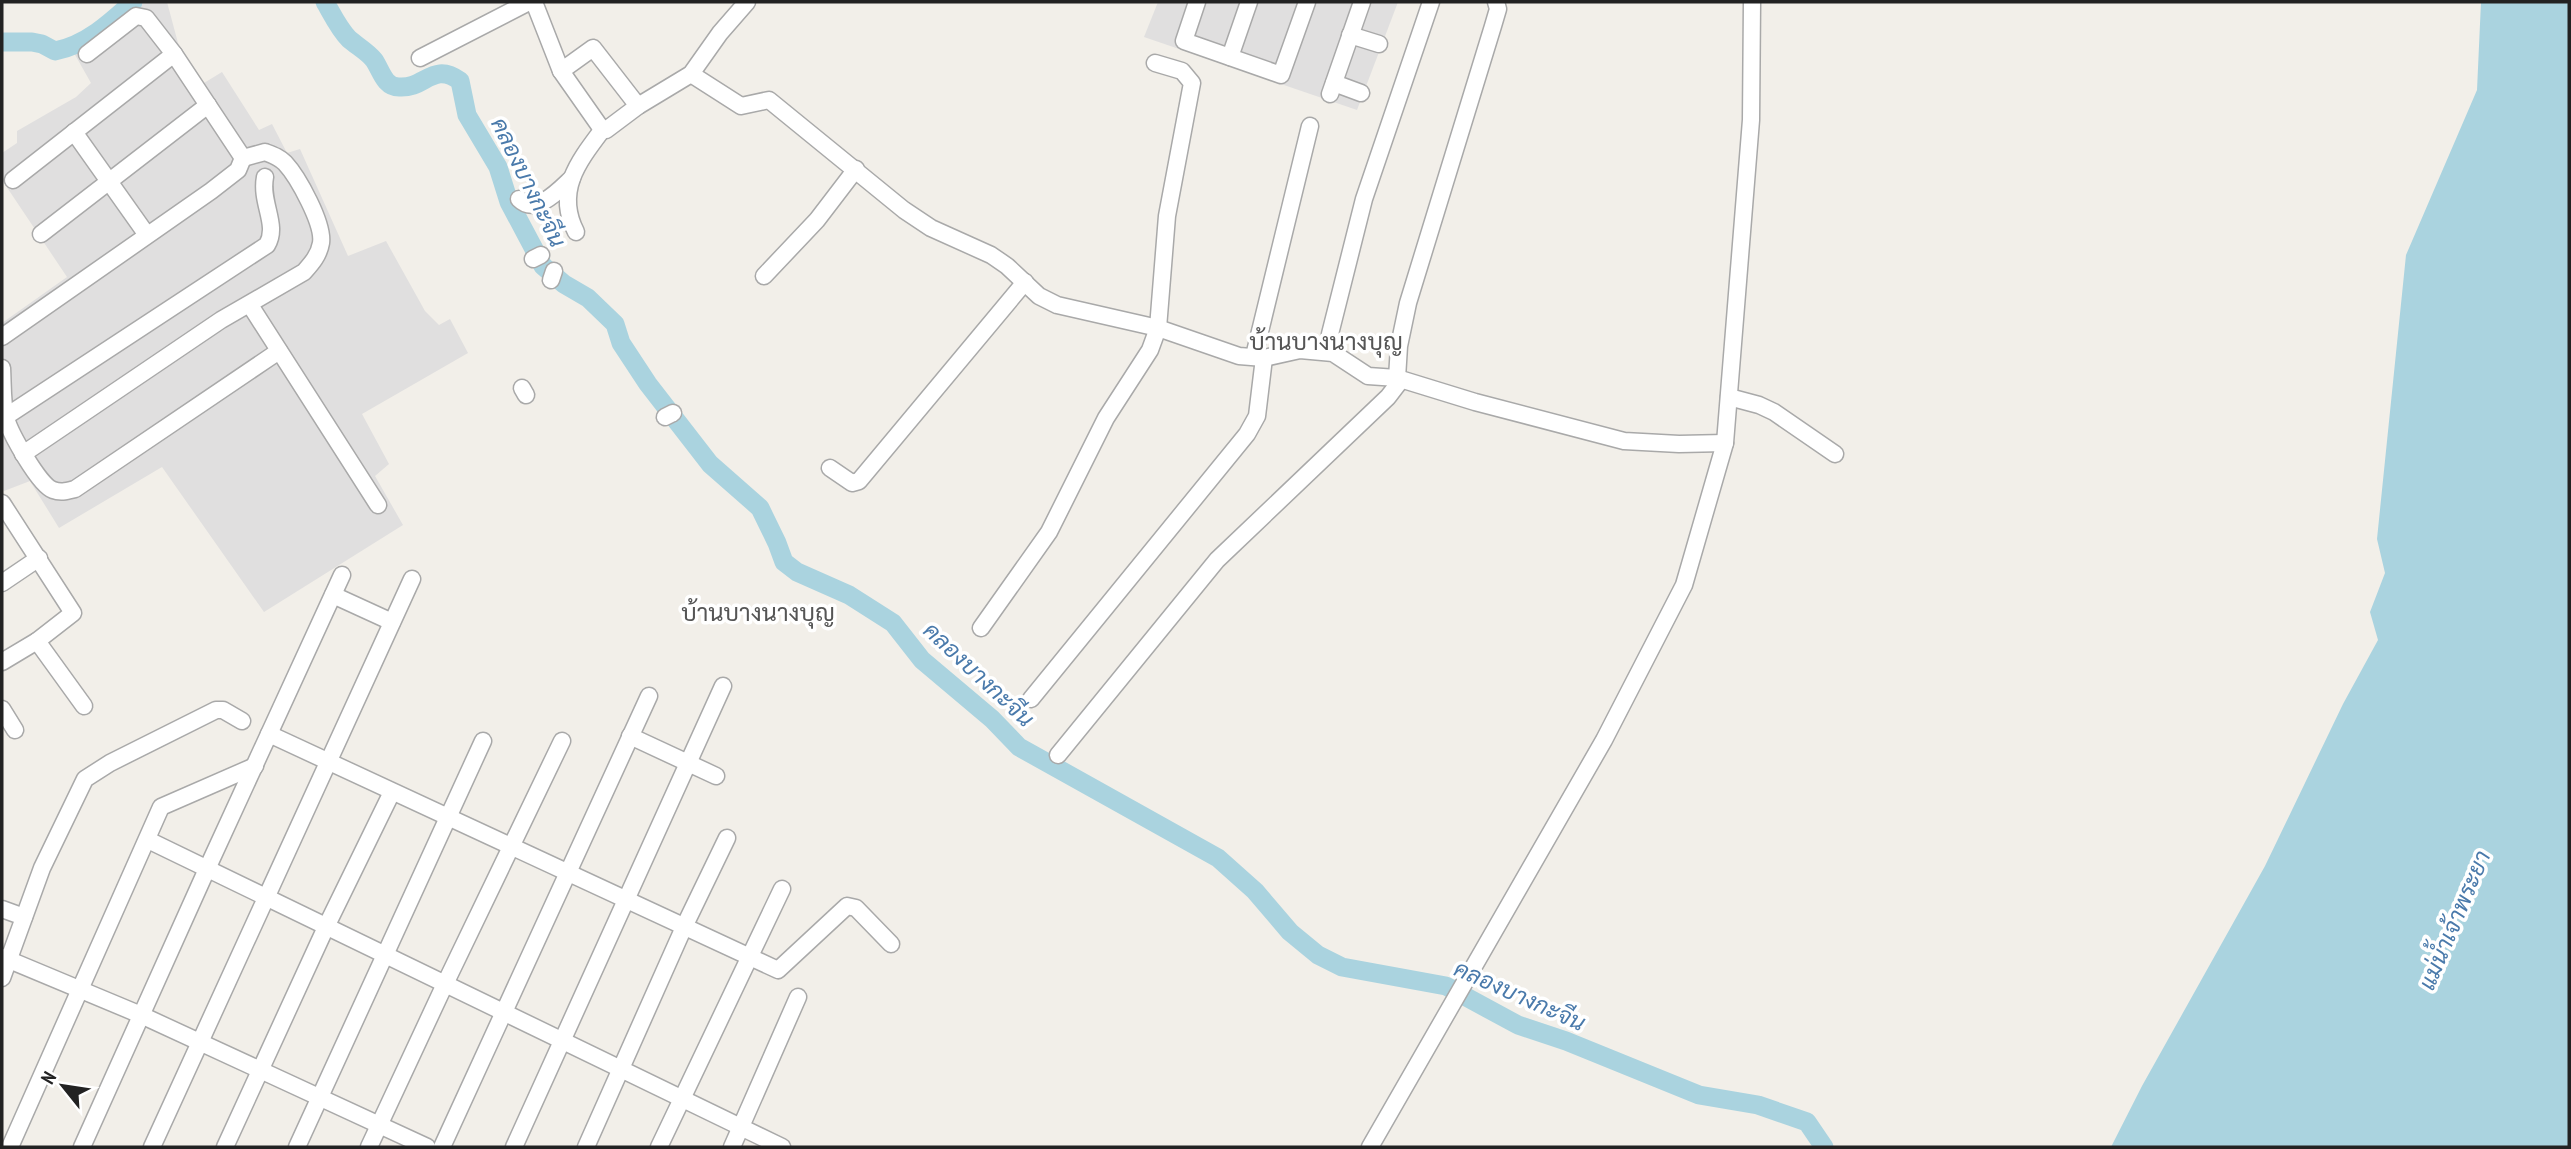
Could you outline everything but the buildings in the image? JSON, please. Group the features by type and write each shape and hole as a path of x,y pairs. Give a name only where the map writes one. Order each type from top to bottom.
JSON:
{"street":[{"path":"420,58 532,2 561,71 603,129"},
{"path":"576,232 566,205 573,178 584,155 603,129 606,130 638,106 691,74 720,33 747,2"},
{"path":"1198,2 1184,41 1281,75 1307,2"},
{"path":"1230,57 1249,2"},
{"path":"1361,93 1332,88 1362,2"},
{"path":"1333,353 1329,334 1364,199 1431,2"},
{"path":"1058,755 1217,561 1388,397 1399,379 1399,346 1408,303 1496,18 1496,2"},
{"path":"1370,1147 1604,740 1684,585 1725,443 1751,120 1752,2"},
{"path":"87,54 139,16 146,18 174,54 243,158"},
{"path":"1350,35 1378,44"},
{"path":"561,71 593,48 638,106"},
{"path":"13,180 174,54"},
{"path":"981,628 1049,532 1106,418 1150,350 1158,328 1167,216 1192,83 1182,71 1155,63"},
{"path":"691,74 741,106 769,100 931,229 991,255 1039,296 1057,305 1158,328 1239,356 1259,357 1300,350 1333,353 1368,376 1399,379 1475,402 1625,440 1679,444 1725,443"},
{"path":"41,234 208,105"},
{"path":"1031,699 1247,434 1257,416 1259,357 1310,126"},
{"path":"74,132 147,235"},
{"path":"23,454 221,320 304,272 314,261 321,240 312,207 284,162 265,152 243,158"},
{"path":"2,337 238,170 243,158"},
{"path":"764,276 817,220 856,169"},
{"path":"4,417 267,244 272,228 262,190 265,177"},
{"path":"519,200 527,205 536,205 573,178"},
{"path":"830,468 852,483 859,481 1025,282"},
{"path":"250,305 378,505"},
{"path":"2,368 4,417 23,454 48,487 63,492 75,489 279,351"},
{"path":"1728,397 1774,412 1835,454"},
{"path":"2,504 73,613 37,641 2,662"},
{"path":"2,583 39,558"},
{"path":"82,1147 342,575"},
{"path":"152,1147 412,579"},
{"path":"333,595 392,622"},
{"path":"37,641 84,706"},
{"path":"513,1147 723,686"},
{"path":"442,1147 649,696"},
{"path":"2,709 15,730"},
{"path":"2,978 5,958 42,868 85,779 110,763 216,710 223,710 242,721"},
{"path":"269,734 778,970 847,906 856,908 891,944"},
{"path":"630,736 716,776"},
{"path":"297,1147 483,741"},
{"path":"369,1147 444,984 562,741"},
{"path":"10,1147 164,805 255,766"},
{"path":"225,1147 326,926 392,792"},
{"path":"586,1147 684,927 727,838"},
{"path":"148,841 782,1147"},
{"path":"659,1147 782,889"},
{"path":"2,909 24,917"},
{"path":"5,958 200,1041 427,1147"},
{"path":"732,1147 798,997"}],"shaded area":[{"path":"139,2 167,2 178,43 204,83 222,72 259,130 272,124 287,153 300,149 348,256 386,241 425,311 439,325 450,319 468,353 362,414 389,464 375,476 403,525 264,612 162,467 59,528 30,481 4,491 2,489 2,323 67,277 2,180 2,153 17,143 17,131 76,97 91,83 74,53"},
{"path":"1158,2 1398,2 1357,110 1144,37"}],"water":[{"name":"แม่น้ำเจ้าพระยา","path":"2481,2 2569,2 2569,1147 2111,1147 2142,1086 2265,866 2343,704 2378,640 2370,612 2385,573 2377,539 2406,255 2477,90"}],"waterway":[{"name":"คลองบางกะจีน","path":"2,42 32,42 55,51 66,48 97,32 133,2"},
{"name":"คลองบางกะจีน","path":"325,2 345,35 372,57 390,84 408,86 443,74 460,81 467,115 498,167 509,202 543,266 564,284 588,298 615,324 621,343 648,384 710,464 760,508 784,562 797,572 849,595 893,623 922,660 992,719 1019,747 1218,858 1255,891 1290,932 1318,955 1342,967 1446,986 1518,1025 1566,1041 1699,1095 1758,1105 1807,1122 1824,1147"}],"district":[{"name":"บ้านบางนางบุญ","path":"1326,341"},
{"name":"บ้านบางนางบุญ","path":"758,612"}]}
